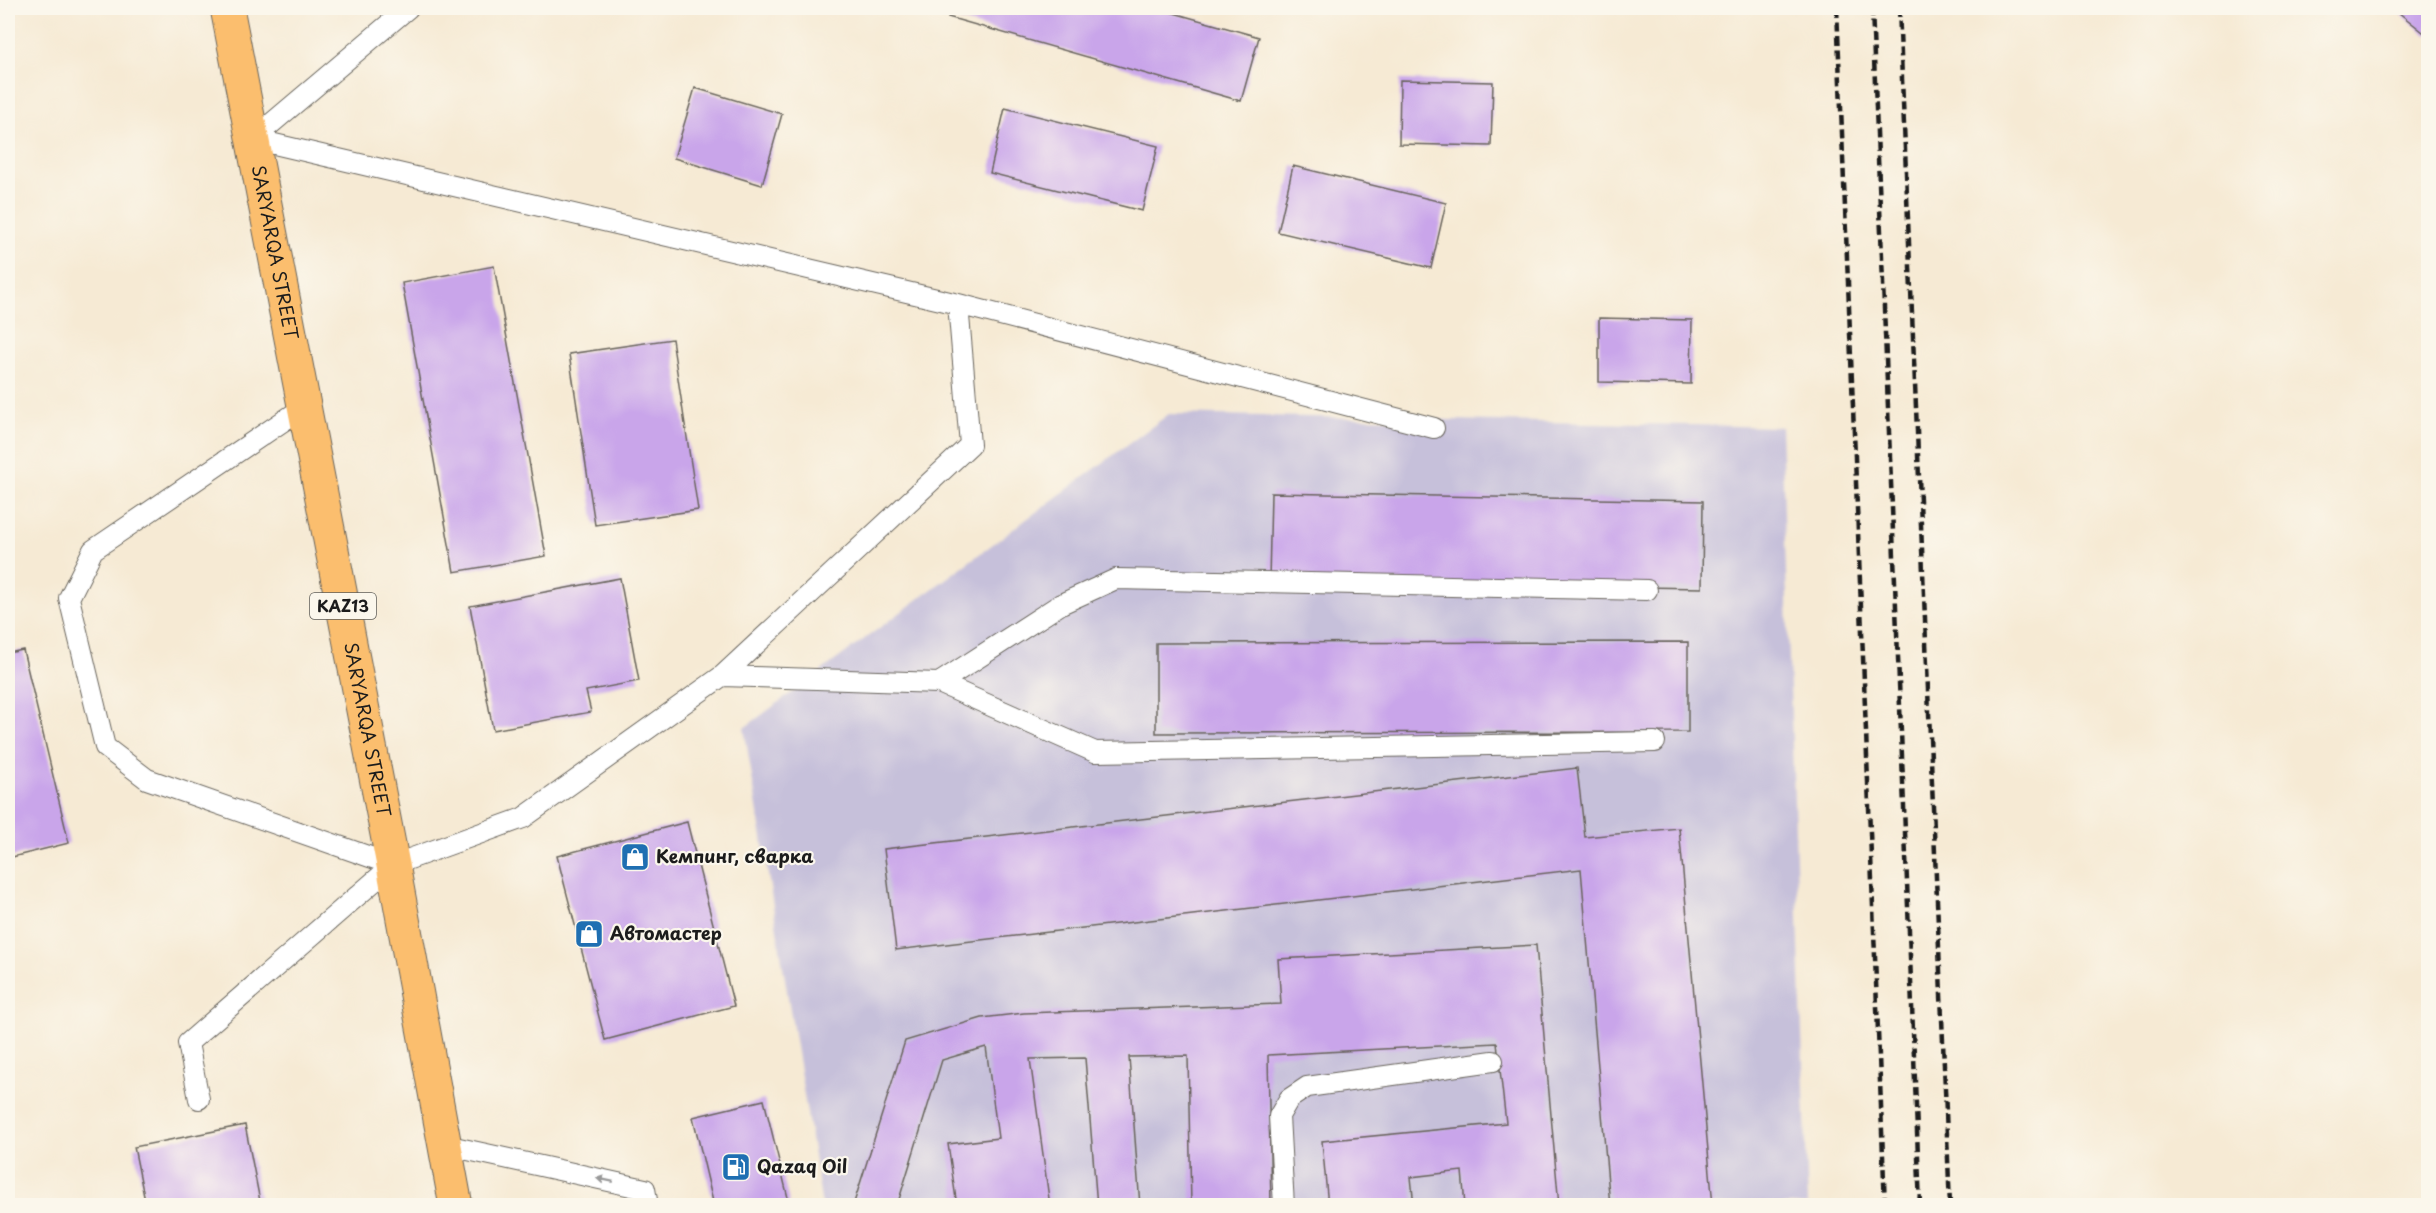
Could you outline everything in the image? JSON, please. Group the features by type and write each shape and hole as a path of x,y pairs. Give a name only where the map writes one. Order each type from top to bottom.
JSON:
{"main road":[{"name":"SARYARQA STREET","path":"227,8 393,865 456,1206"}],"lane":[{"path":"253,139 408,8"},
{"path":"253,139 958,304 1434,428"},
{"path":"199,1099 188,1043 393,865 523,818 722,676 970,446 958,304"},
{"path":"304,407 93,550 69,597 105,747 147,779 393,865"},
{"path":"939,683 1061,604 1116,579 1647,590"},
{"path":"722,676 939,683 1095,752 1655,742"},
{"path":"1284,1206 1279,1116 1289,1099 1306,1087 1493,1061"},
{"path":"445,1145 645,1189 648,1206"}],"shaded area":[{"path":"1169,414 1781,427 1808,1205 822,1205 744,728"}],"building":[{"path":"951,8 1156,8 1259,37 1241,101 948,17"},
{"path":"2393,8 2428,8 2428,36"},
{"path":"1400,80 1493,82 1491,146 1399,144"},
{"path":"695,88 782,114 762,185 674,158"},
{"path":"1005,108 1158,146 1142,211 990,173"},
{"path":"1293,166 1446,203 1431,268 1278,232"},
{"path":"494,266 546,556 454,572 402,283"},
{"path":"1599,318 1692,320 1691,384 1599,382"},
{"path":"672,339 698,510 595,525 569,354"},
{"path":"1271,493 1703,501 1702,588 1269,581"},
{"path":"620,578 639,681 586,691 591,712 493,730 470,606"},
{"path":"1688,642 1688,732 1156,733 1156,643"},
{"path":"23,650 69,843 8,858 8,653"},
{"path":"1577,768 1585,837 1679,828 1713,1206 1610,1206 1581,869 896,950 884,849"},
{"path":"687,822 734,1006 605,1040 557,856"},
{"path":"1536,945 1559,1206 1465,1206 1462,1171 1411,1177 1414,1206 1328,1206 1322,1141 1506,1123 1497,1043 1268,1055 1271,1206 1191,1206 1188,1056 1129,1057 1140,1206 1097,1206 1085,1058 1030,1059 1050,1206 957,1206 948,1144 998,1138 986,1047 942,1060 897,1206 853,1206 905,1041 982,1018 1024,1013 1281,1004 1278,959"},
{"path":"764,1100 790,1206 714,1206 693,1117"},
{"path":"245,1125 261,1206 146,1206 134,1147"}],"railway":[{"path":"1837,8 1885,1206"},
{"path":"1872,8 1920,1206"},
{"path":"1899,8 1950,1206"}],"place":[{"name":"Кемпинг, сварка","path":"635,857"},
{"name":"Автомастер","path":"589,934"},
{"name":"Qazaq Oil","path":"736,1167"}]}
